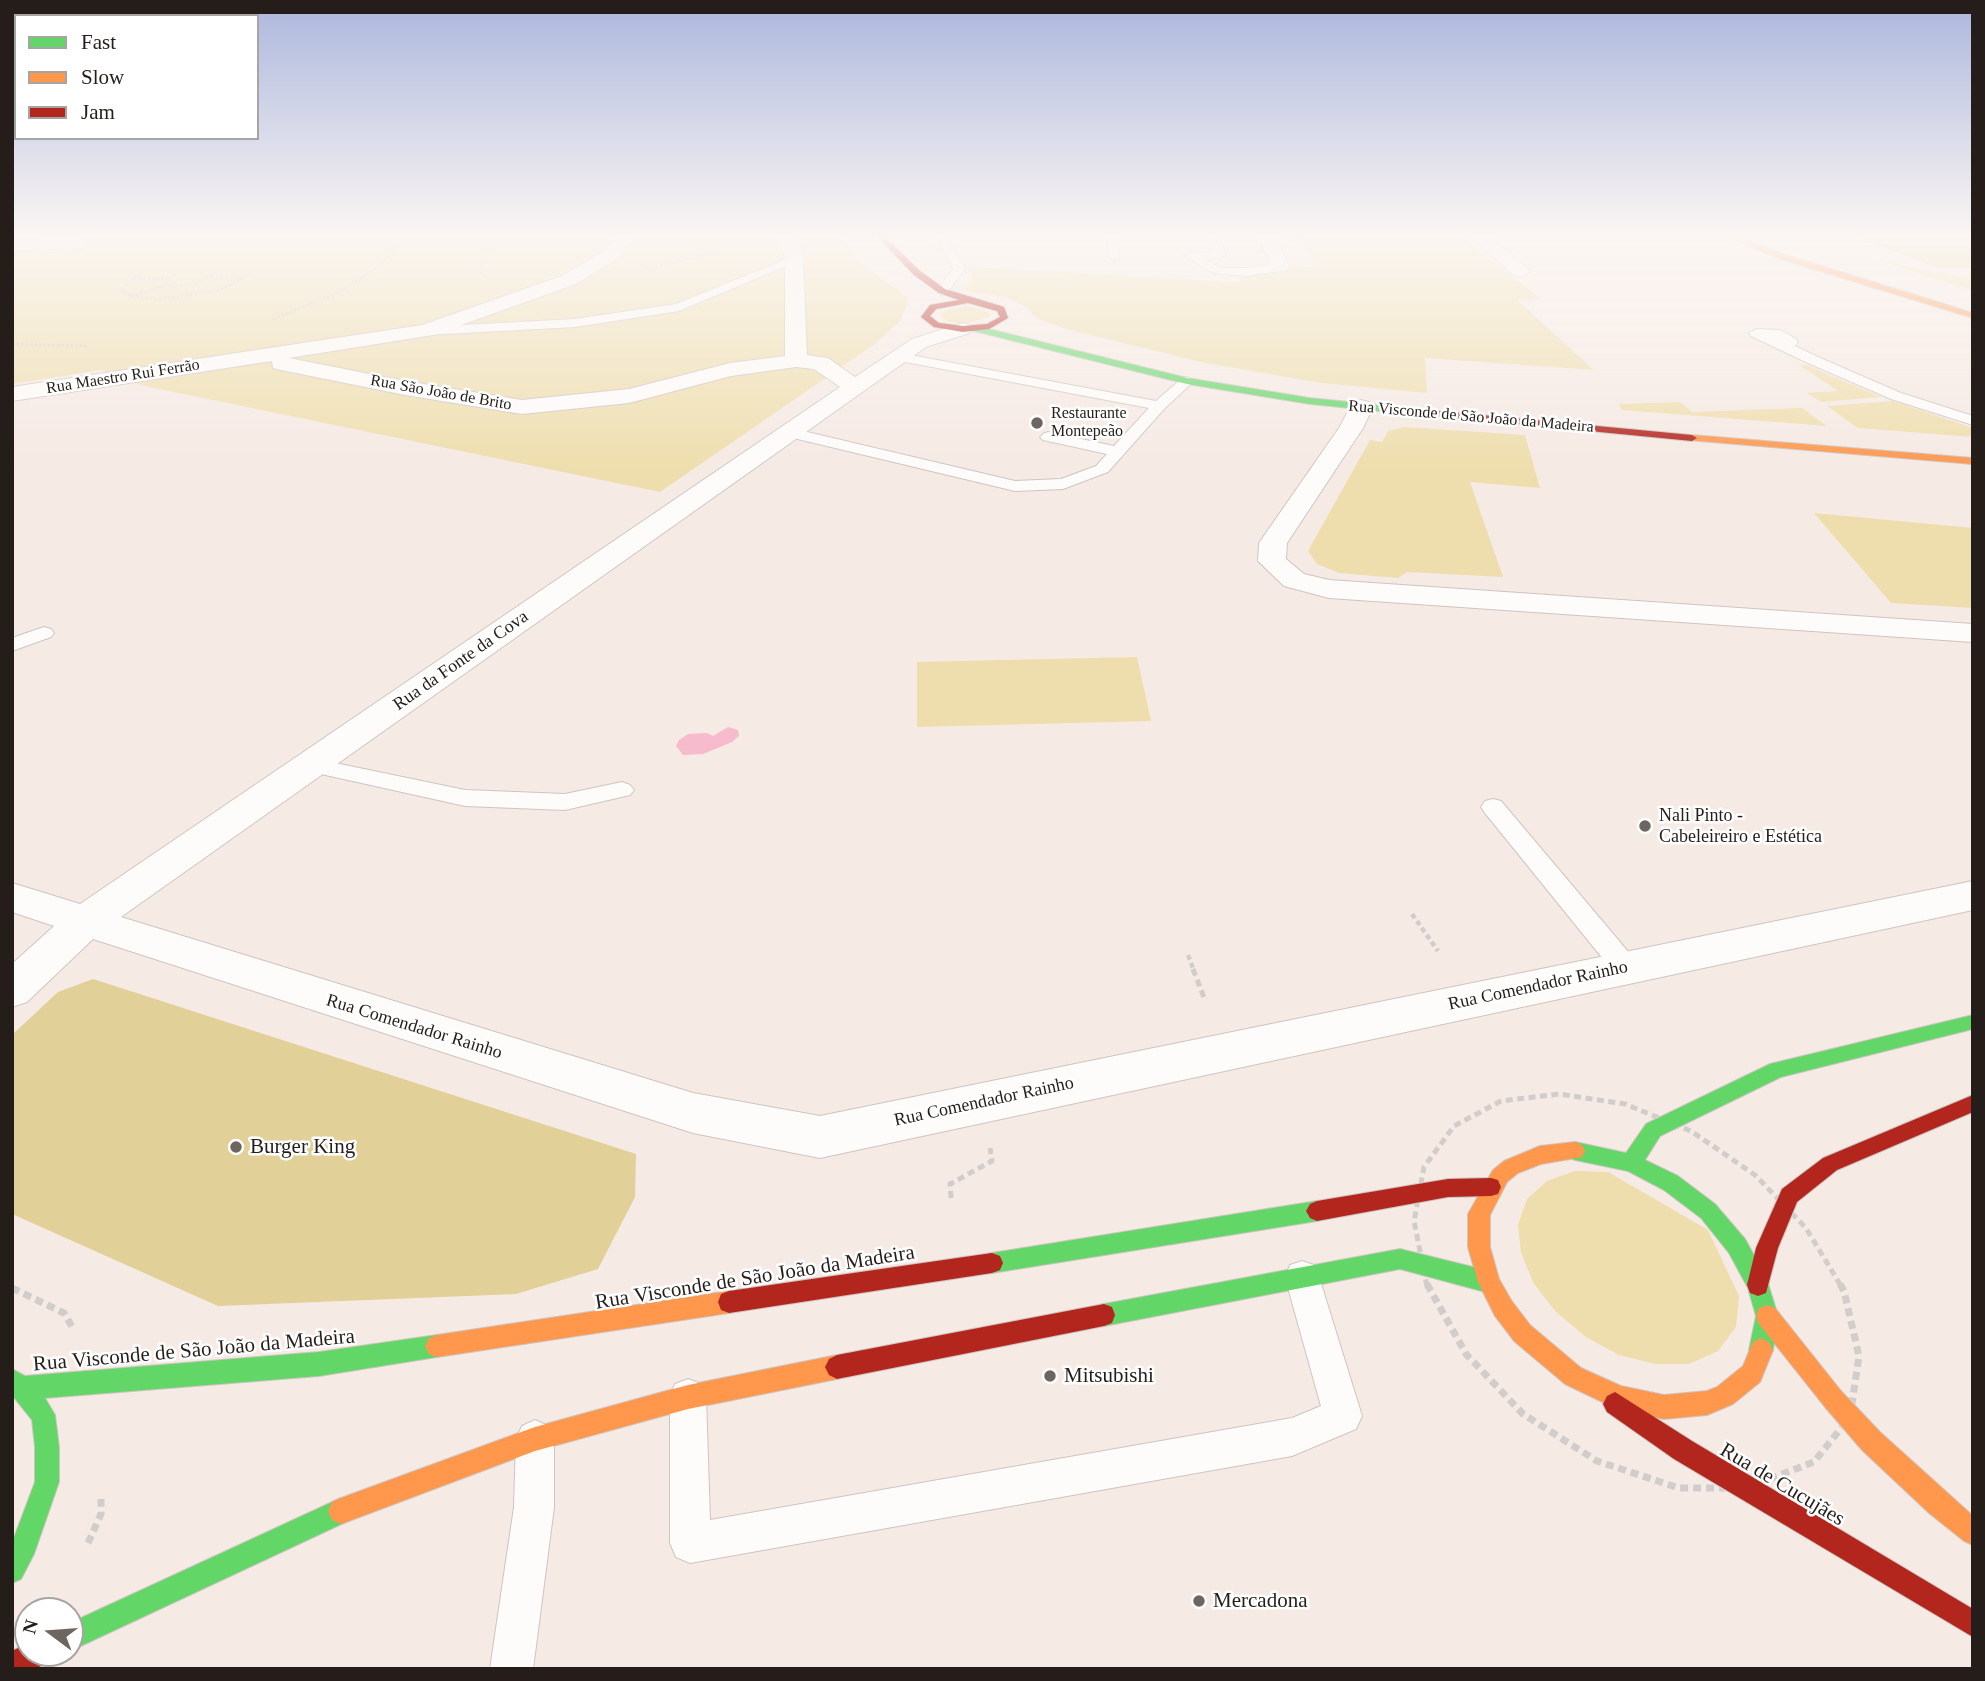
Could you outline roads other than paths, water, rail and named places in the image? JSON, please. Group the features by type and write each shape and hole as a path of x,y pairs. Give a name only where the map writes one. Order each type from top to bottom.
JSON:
{"main road":[{"name":"Rua Visconde de São João da Madeira","path":"921,326 945,313"},
{"name":"Rua Visconde de São João da Madeira","path":"1002,313 1004,318 1048,335 1131,357 1196,372 1316,391 1973,447"},
{"path":"970,329 999,323 1004,318"},
{"name":"Rua Visconde de São João da Madeira","path":"970,329 1187,381 1361,407 1973,461"},
{"path":"1631,1163 1653,1130 1777,1070 1973,1021"},
{"path":"1758,1285 1767,1248 1790,1196 1830,1164 1973,1103"},
{"path":"1767,1316 1760,1358 1752,1374 1725,1396 1707,1403 1664,1407 1619,1398 1573,1376 1522,1333 1503,1308 1489,1282 1479,1247 1479,1214 1491,1187 1511,1167 1540,1155 1574,1151 1631,1163 1671,1183 1708,1211 1738,1246 1758,1285 1767,1316 1850,1417 1938,1504 1973,1532"},
{"name":"Rua Visconde de São João da Madeira","path":"17,1384 319,1364 1203,1231 1448,1188 1491,1187"},
{"path":"84,1631 362,1502 536,1439 688,1397 1400,1259 1489,1282"},
{"name":"Rua de Cucujães","path":"1573,1376 1683,1450 1973,1624"},
{"path":"12,1570 25,1545 47,1482 47,1447 43,1416 17,1384"}],"street":[{"name":"Rua Maestro Rui Ferrão","path":"12,394 426,331 479,313"},
{"path":"795,313 796,360"},
{"name":"Rua da Fonte da Cova","path":"12,989 86,921 857,388 921,326 970,329"},
{"name":"Rua São João de Brito","path":"251,357 405,388 523,407 629,396 730,370 796,360 820,363 857,388"},
{"path":"1361,407 1351,428 1273,543 1272,561 1294,580 1329,589 1961,632 1973,661"},
{"name":"Rua Comendador Rainho","path":"12,897 187,956 693,1113 820,1137 1973,895"}],"lane":[{"path":"426,331 575,323 637,313"},
{"path":"921,326 1159,406"},
{"path":"1787,348 1896,396 1973,421"},
{"path":"790,433 1015,486 1063,484 1102,469 1159,406 1187,381"},
{"path":"1048,437 1118,452"},
{"path":"12,645 44,633"},
{"path":"312,765 465,798 565,802 622,790"},
{"path":"1493,807 1626,968"},
{"path":"688,1397 690,1542 1292,1437 1343,1416 1312,1321 1302,1277"},
{"path":"511,1669 534,1507 536,1439"}],"place":[{"name":"Restaurante Montepeão","path":"1037,423"},
{"name":"Nali Pinto - Cabeleireiro e Estética","path":"1645,826"},
{"name":"Burger King","path":"236,1147"},
{"name":"Mitsubishi","path":"1050,1376"},
{"name":"Mercadona","path":"1199,1601"}]}
